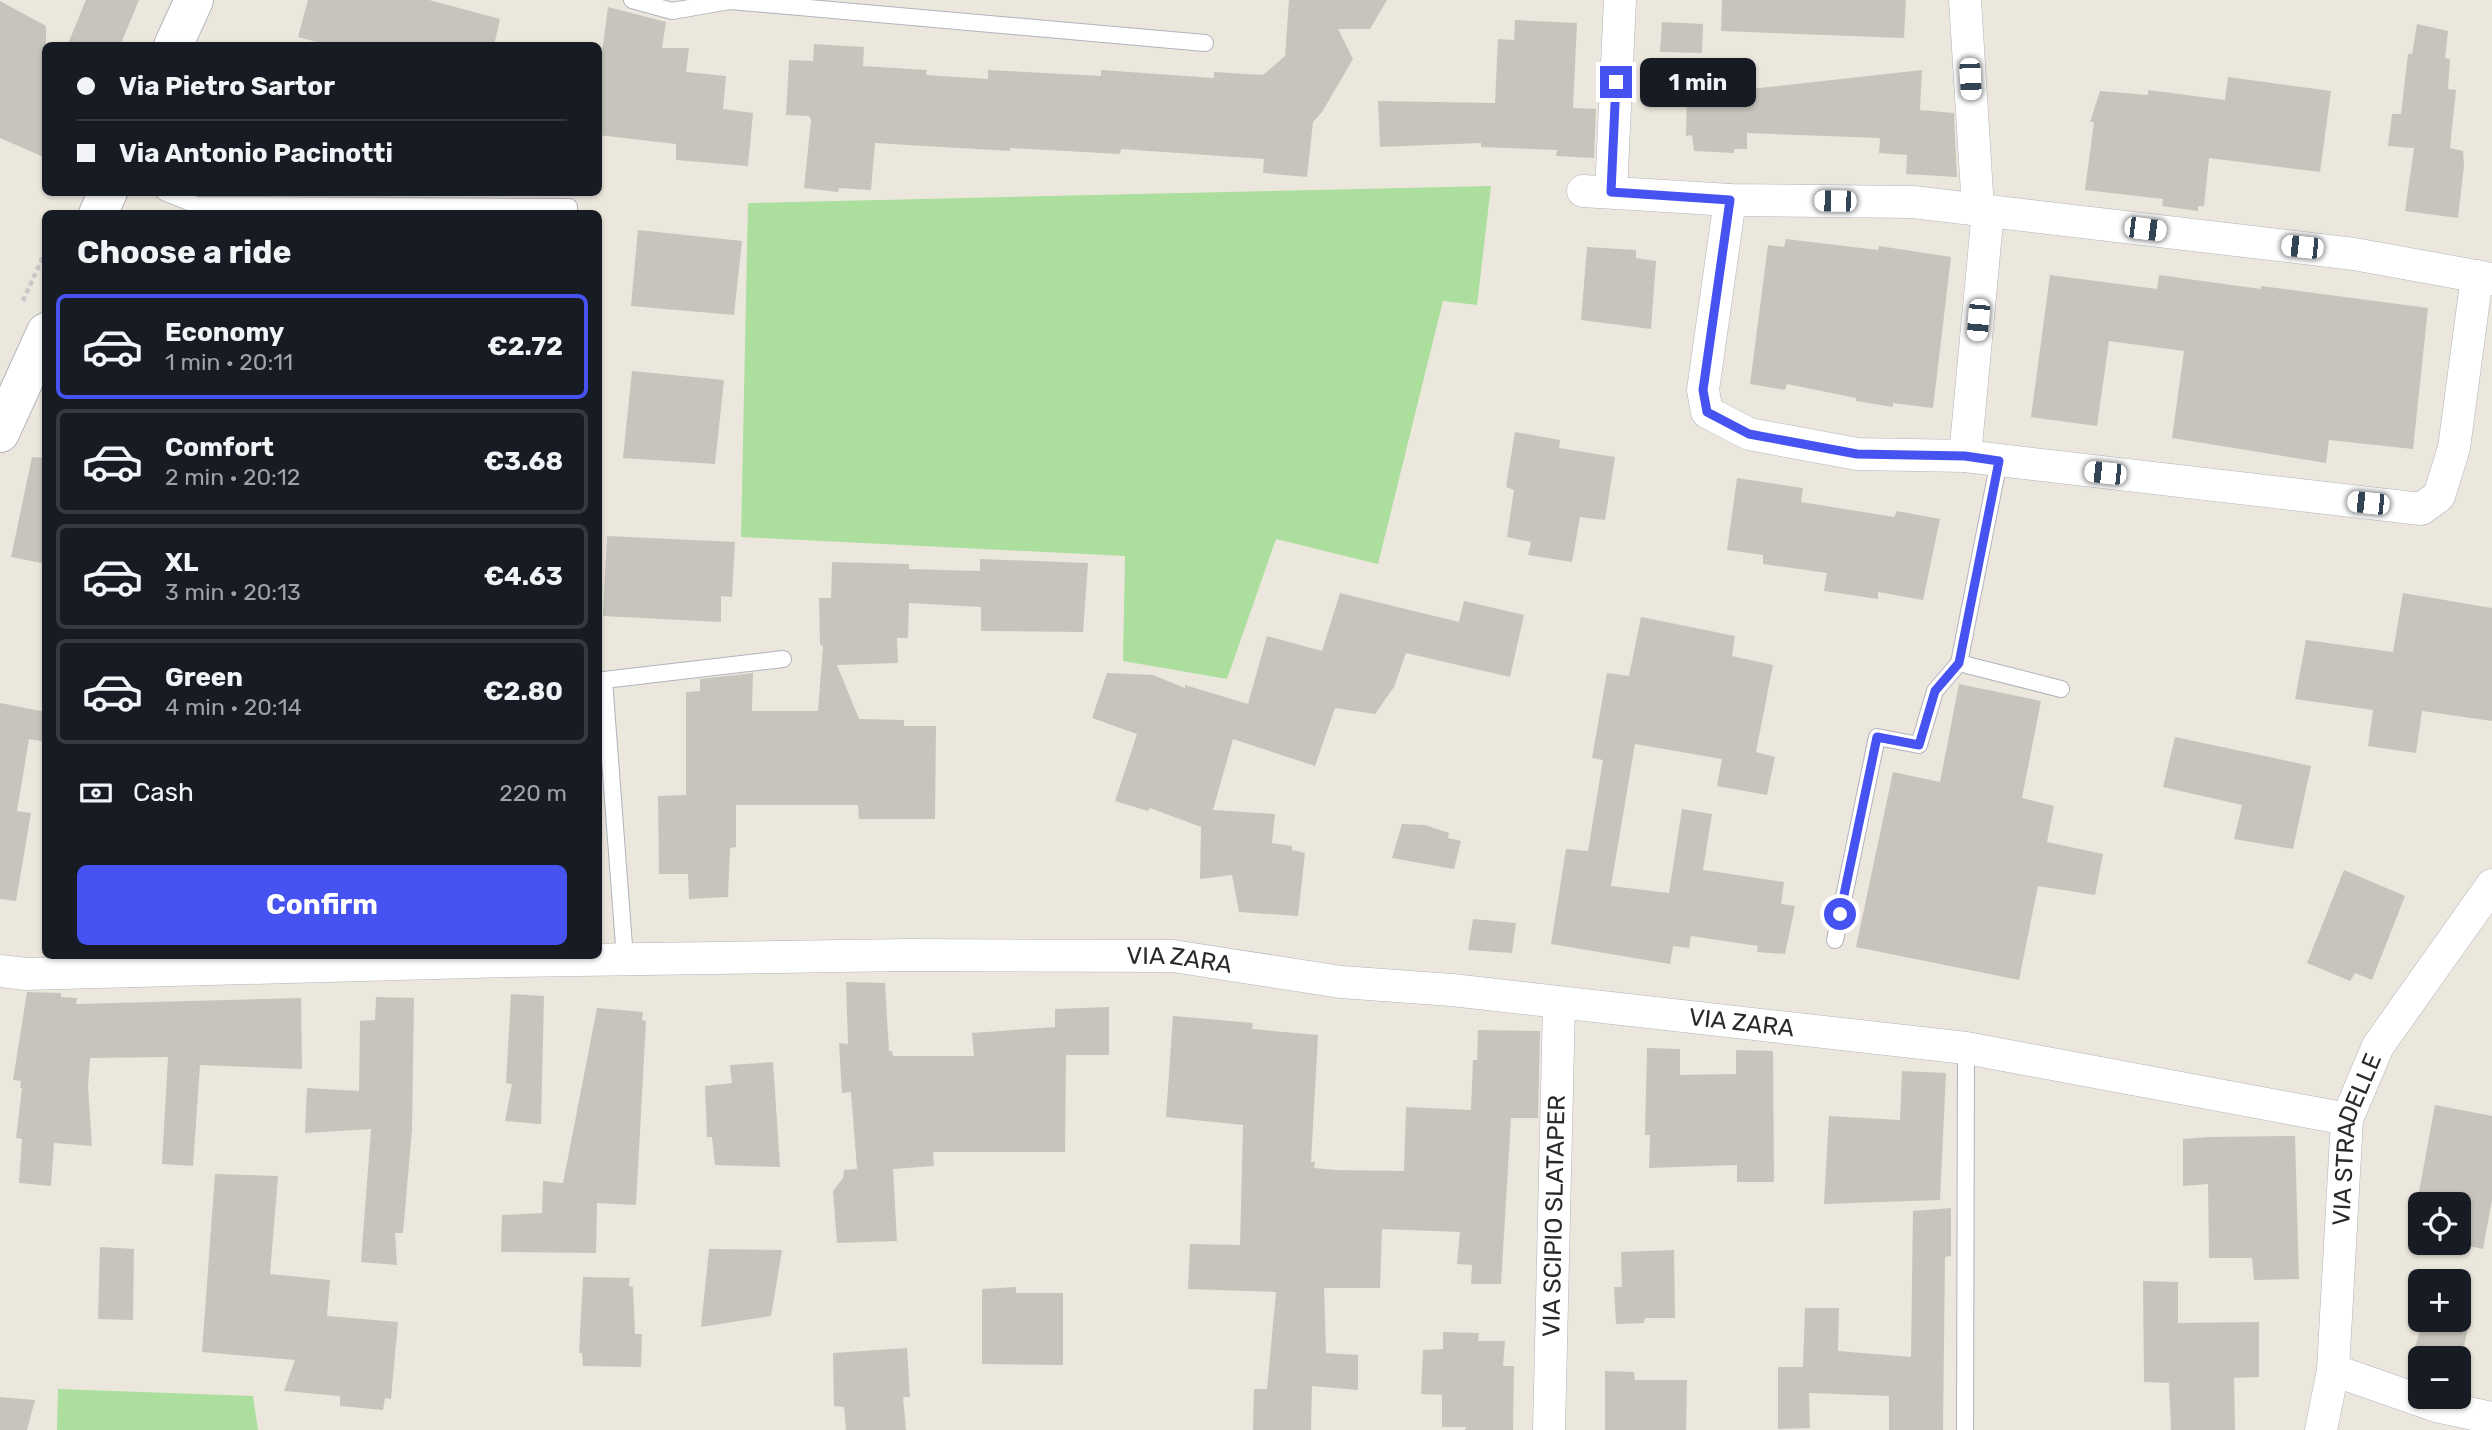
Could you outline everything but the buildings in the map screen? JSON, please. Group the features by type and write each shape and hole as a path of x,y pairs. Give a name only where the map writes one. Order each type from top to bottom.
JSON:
{"street":[{"path":"175,42 194,0"},
{"path":"1620,0 1597,191 1730,200 1913,202 2354,254 2485,278 2454,448 2439,496 2421,509 1965,456 1857,454 1749,434 1707,412 1703,390 1730,200"},
{"path":"1965,0 1983,210 1965,456"},
{"path":"0,433 42,345"},
{"name":"VIA STRADELLE","path":"2321,1430 2333,1370 2347,1119 2378,1046 2492,885"},
{"name":"VIA ZARA","path":"0,971 26,974 906,955 1173,956 1341,982 1452,990 1966,1048 2347,1119"},
{"name":"VIA SCIPIO SLATAPER","path":"1549,1430 1559,1003"},
{"path":"2333,1370 2436,1406 2492,1418"}],"lane":[{"path":"632,0 672,10 730,1 1205,43"},
{"path":"174,196 196,205 569,206 569,210"},
{"path":"1835,940 1877,737 1919,745 1935,691 1959,663 1999,461"},
{"path":"625,959 604,680 783,659"},
{"path":"1959,663 2061,689"},
{"path":"1965,1430 1966,1048"}],"green space":[{"path":"1491,186 1477,305 1443,301 1378,564 1276,539 1227,679 1123,661 1125,556 741,537 748,203"},
{"path":"58,1389 253,1396 258,1430 57,1430"}],"route":[{"path":"1616,82 1611,192 1730,200 1703,390 1707,412 1749,434 1857,454 1965,456 1999,461 1959,663 1935,691 1919,745 1877,737 1840,914"}]}
